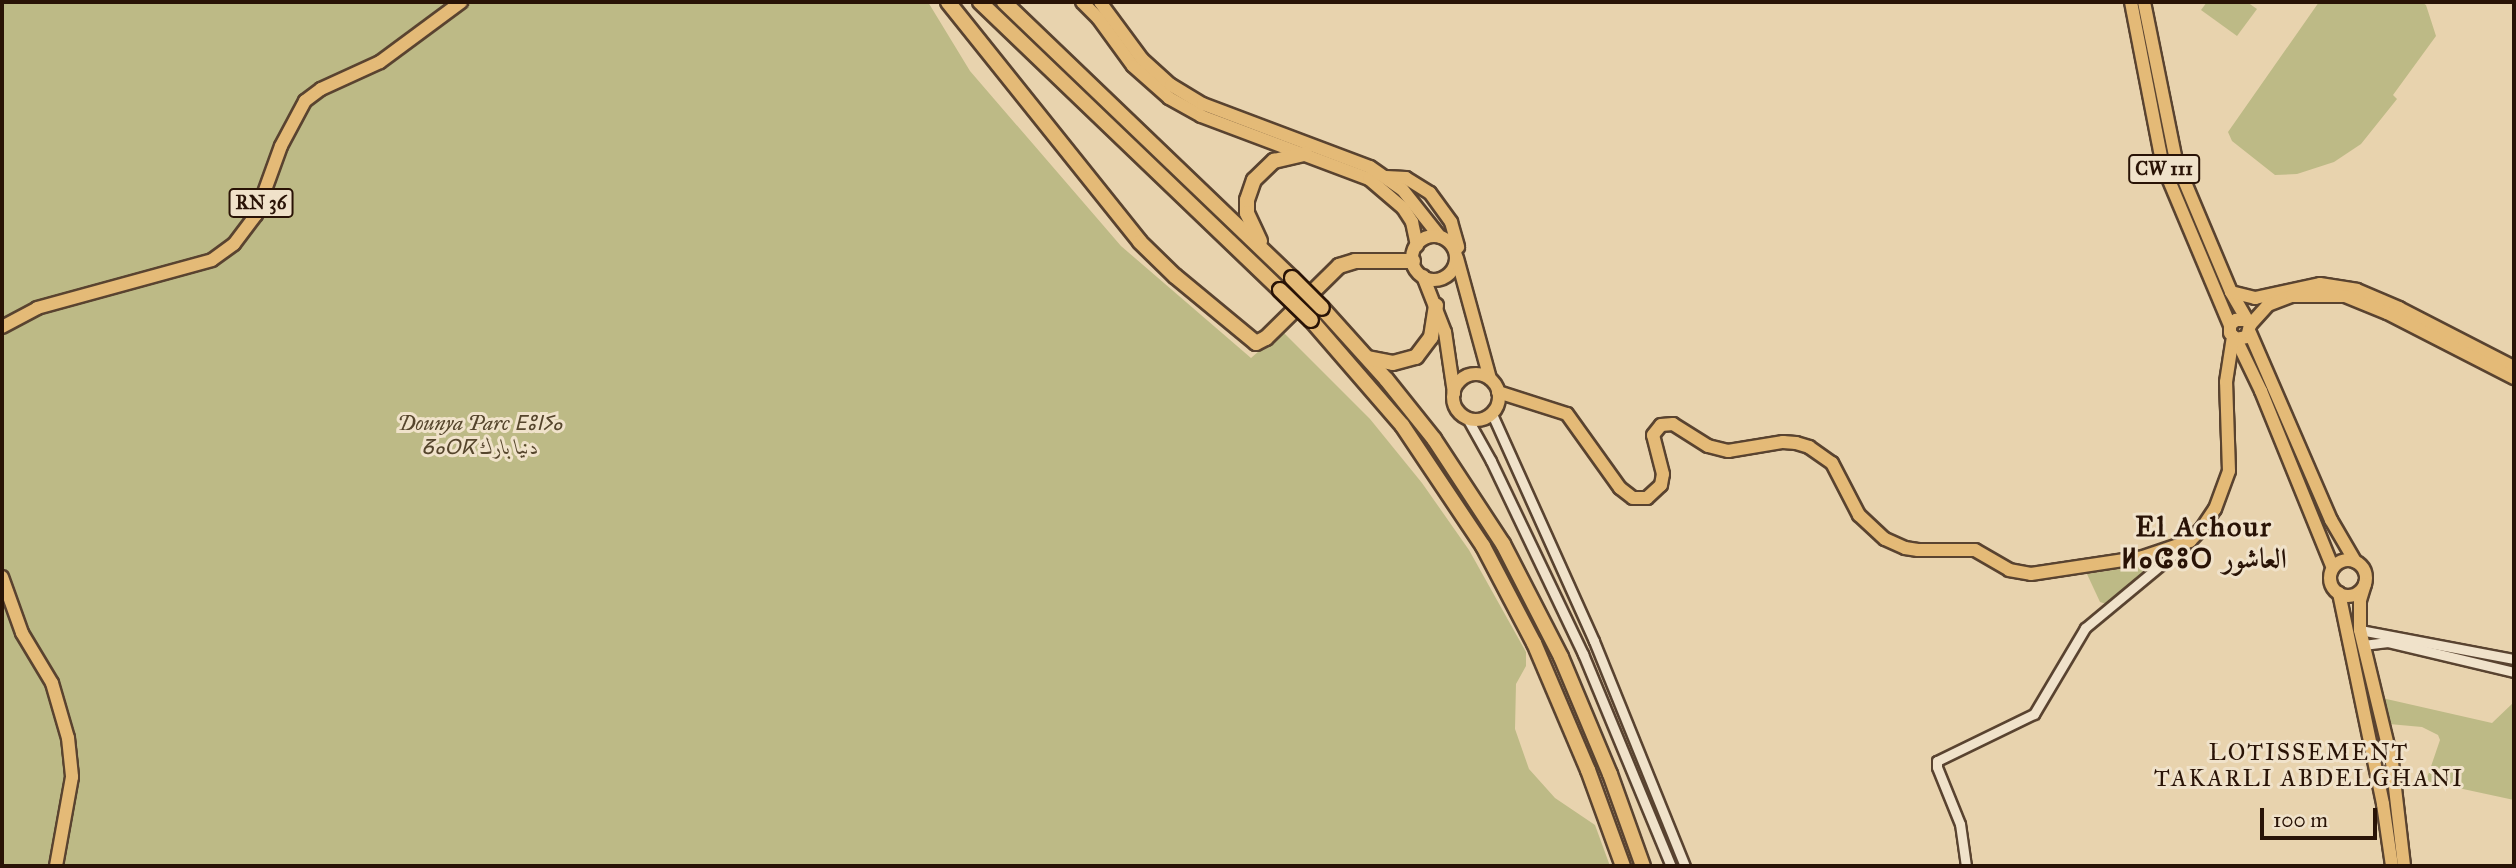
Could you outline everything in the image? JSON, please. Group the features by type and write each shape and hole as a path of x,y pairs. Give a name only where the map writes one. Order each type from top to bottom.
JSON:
{"highway":[{"path":"948,2 1135,236 1174,276 1256,343 1266,338 1339,266 1355,261 1413,261"},
{"path":"980,2 1311,320 1402,425 1483,546 1534,643 1591,779 1623,866"},
{"path":"1004,2 1322,308 1368,358 1452,465 1524,581 1606,764 1643,866"},
{"path":"1270,257 1249,220 1247,200 1251,186 1258,174 1274,161 1305,154"},
{"path":"1368,358 1393,363 1416,356 1431,337 1436,305"}],"main road":[{"name":"RN 36","path":"2,327 37,308 212,260 233,244 257,215 281,146 305,101 321,89 380,62 461,2"},
{"path":"1082,2 1098,18 1133,66 1170,98 1201,116 1360,174 1386,190 1408,216 1417,244 1413,261 1436,305 1448,345 1456,408 1467,418 1477,420 1494,410 1522,402"},
{"path":"1100,2 1142,60 1182,92 1237,117 1361,163 1387,177 1407,195 1440,237 1457,252"},
{"name":"CW 111","path":"2131,2 2163,166 2233,334 2261,391 2333,568"},
{"path":"2144,2 2176,161 2331,520 2355,561 2365,570 2365,584 2360,600 2361,630 2392,762 2404,866"},
{"path":"1387,177 1406,178 1430,193 1451,222 1490,379 1498,392 1522,402 1558,409 1567,414 1620,488 1633,498 1647,498 1661,485 1663,474 1653,435 1657,428 1667,424 1679,426 1708,446 1728,451 1783,442 1809,447 1822,454 1840,473 1853,504 1866,524 1885,539 1905,548 1975,550 2008,570 2031,574 2131,560 2190,541 2215,509 2229,471 2226,382 2236,320 2248,326"},
{"path":"1417,244 1430,236 1440,237"},
{"path":"1423,276 1433,279 1447,275 1457,252"},
{"path":"2231,292 2266,298 2284,290 2320,284 2357,290 2399,308 2514,367"},
{"path":"2233,334 2244,339 2248,326 2268,305 2292,296 2344,296 2387,313 2514,378"},
{"path":"1454,393 1458,384 1470,376 1490,379"},
{"path":"1494,410 1498,392"},
{"path":"2355,561 2343,560 2333,568 2331,582 2339,593 2384,804 2392,866"},
{"path":"2,577 22,633 51,683 68,738 72,777 56,866"},
{"path":"2339,593 2355,594 2365,584"}],"street":[{"path":"1494,410 1594,641 1685,866"},
{"path":"1467,418 1491,461 1583,654 1671,866"},
{"path":"1966,866 1960,824 1937,768 1937,761 2034,714 2085,628 2190,541"},
{"path":"2361,630 2514,659"},
{"path":"2363,645 2388,642 2514,672"}],"green space":[{"name":"Dounya Parc ⴹⵓⵏⵢⴰ ⵒⴰⵔⴽ دنيا بارك","path":"2,2 928,2 970,71 1121,246 1251,358 1282,331 1370,419 1422,483 1469,550 1526,652 1526,666 1516,684 1515,729 1529,769 1555,798 1595,825 1610,866 2,866"},
{"path":"2207,2 2247,2 2257,9 2237,36 2201,10"},
{"path":"2319,2 2421,2 2426,5 2436,36 2393,95 2397,99 2361,144 2334,162 2297,174 2275,175 2232,141 2228,132"},
{"path":"2153,564 2106,604 2100,602 2087,574"},
{"path":"2382,698 2492,723 2514,702 2514,800 2426,781 2440,740 2438,735 2422,727 2389,724"}],"district":[{"name":"El Achour ⵍⴰⵛⵓⵔ العاشور","path":"2204,543"},
{"name":"LOTISSEMENT TAKARLI ABDELGHANI","path":"2309,765"}]}
